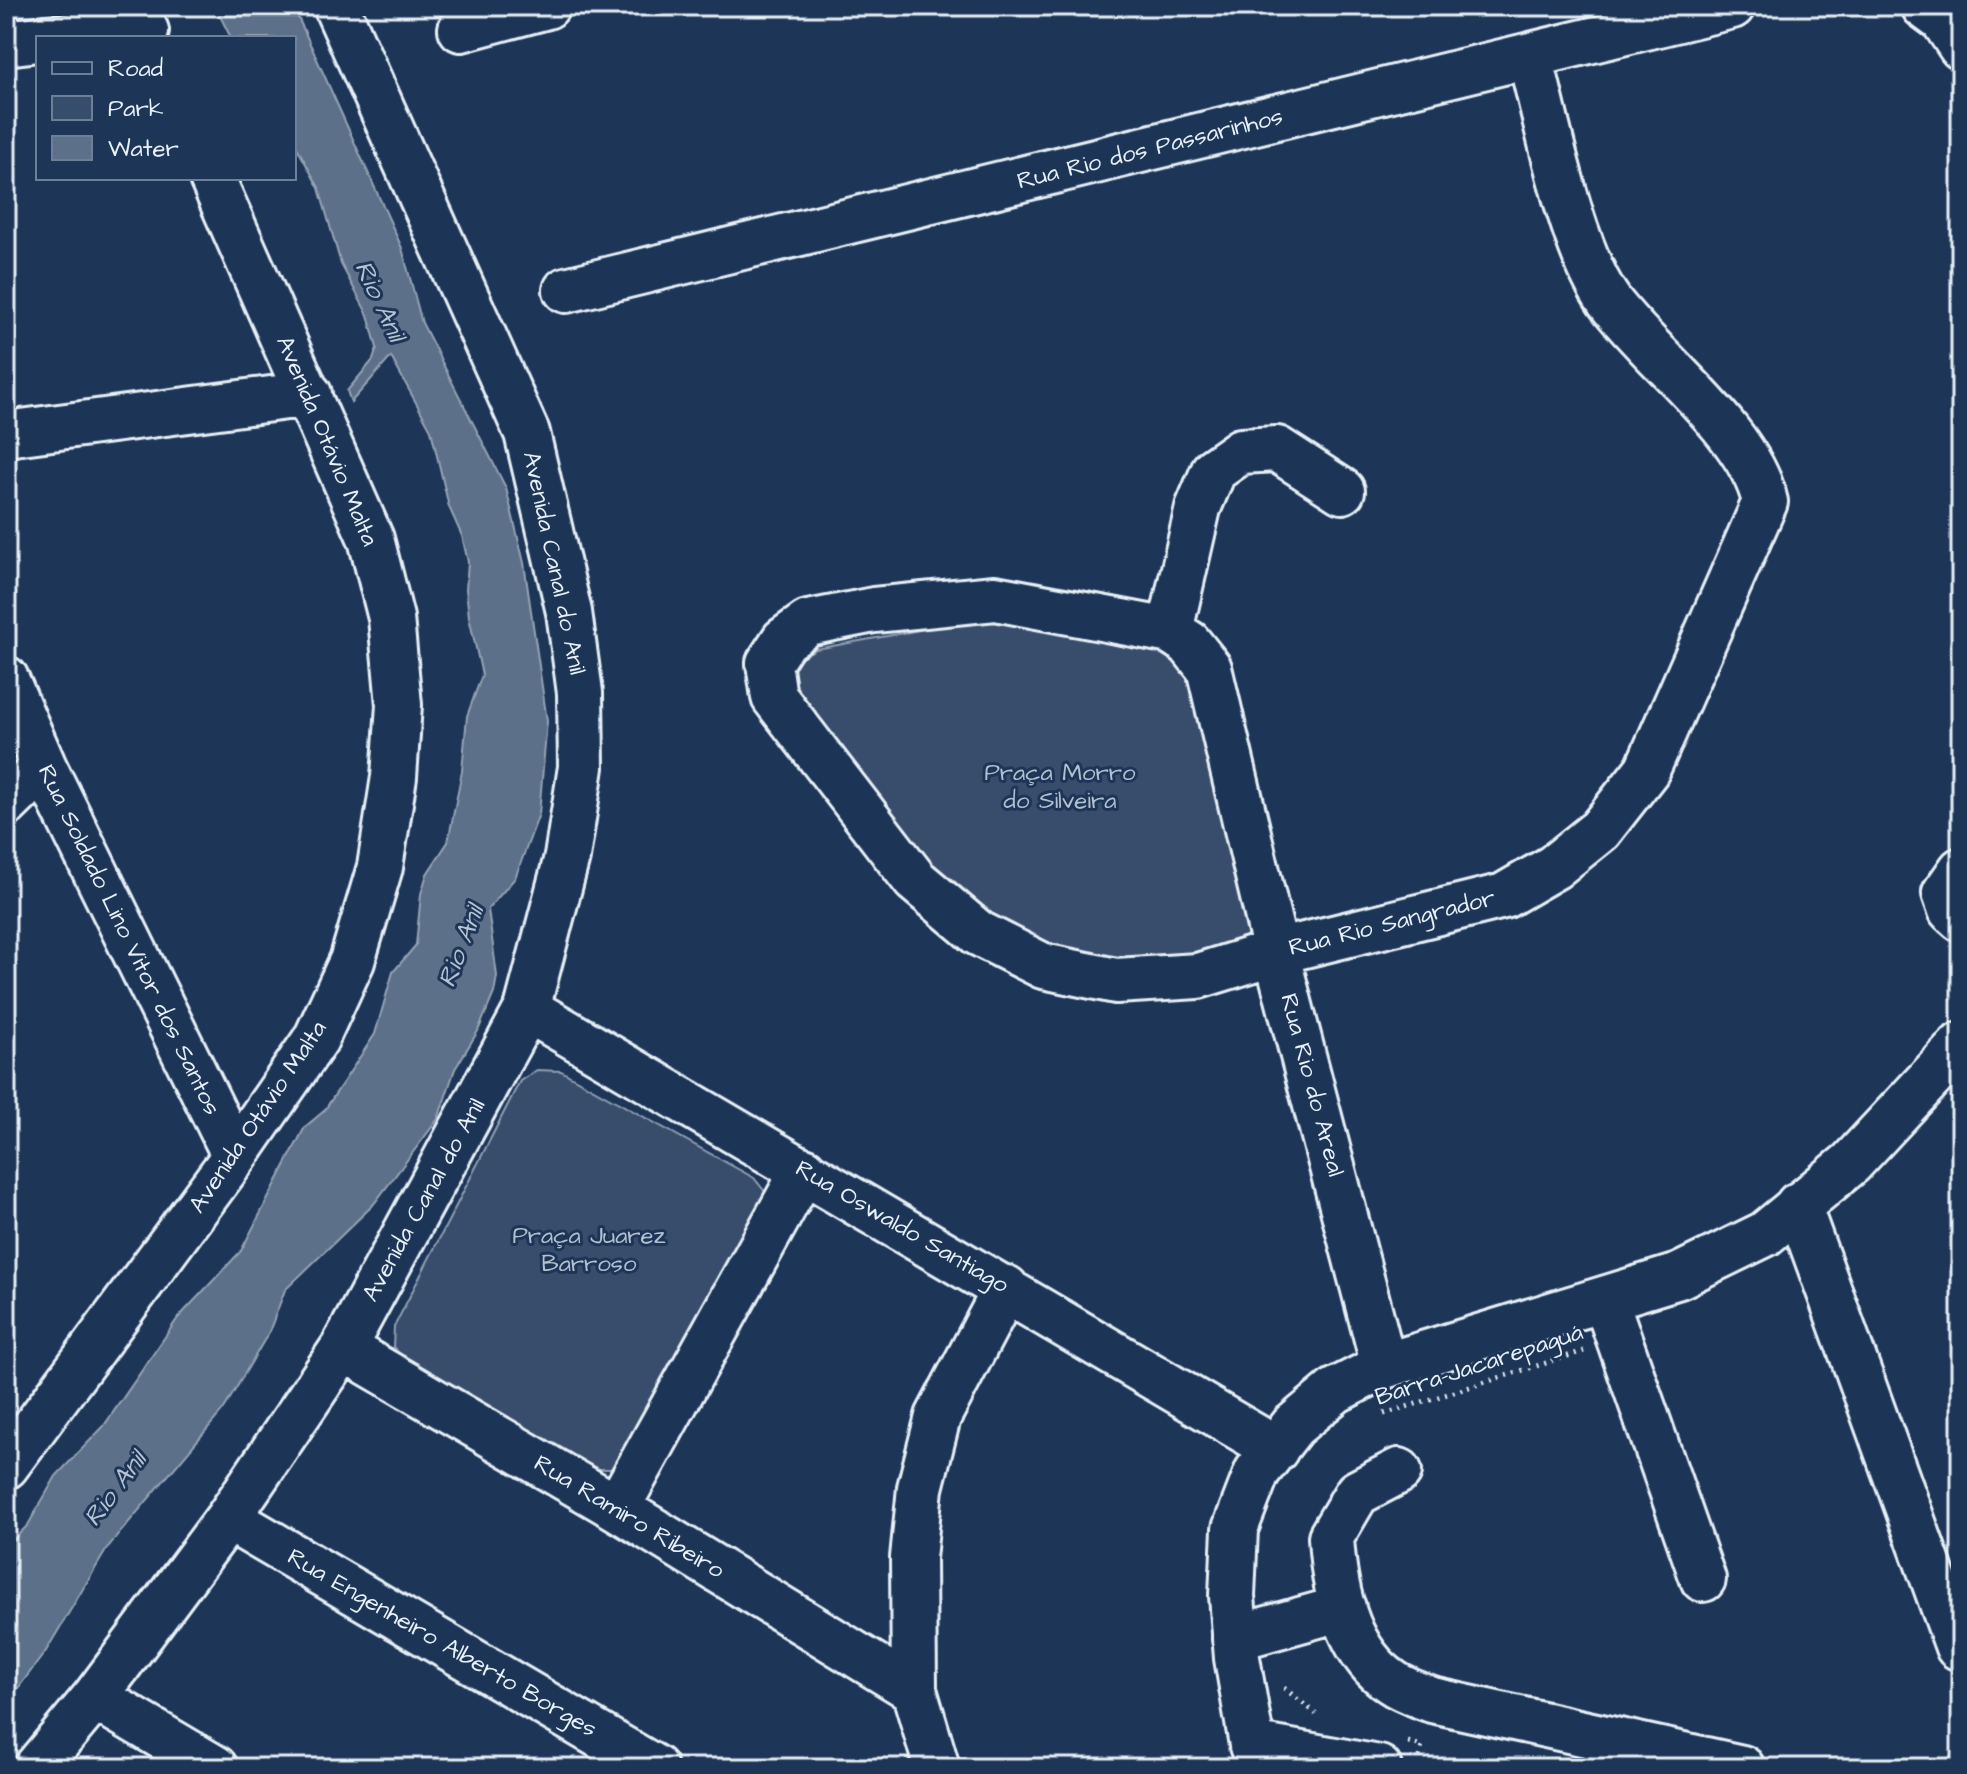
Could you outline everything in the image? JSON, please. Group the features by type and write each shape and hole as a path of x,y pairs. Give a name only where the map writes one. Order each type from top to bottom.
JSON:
{"street":[{"name":"Avenida Canal do Anil","path":"36,1768 95,1697 228,1518 343,1348 527,1009 567,857 581,767 580,693 569,612 527,433 336,6"},
{"path":"461,29 547,6"},
{"name":"Rua Rio dos Passarinhos","path":"566,290 1732,6"},
{"path":"1924,6 1943,20 1961,47"},
{"path":"60,36 144,25"},
{"path":"6,43 36,39"},
{"name":"Rua Rio Sangrador","path":"769,663 774,697 915,880 978,933 1043,966 1116,981 1198,976 1276,952 1504,896 1554,867 1600,830 1647,770 1765,502 1760,476 1736,443 1608,299 1581,246 1530,57"},
{"name":"Avenida Otávio Malta","path":"6,1466 235,1156 316,1039 352,961 380,867 394,777 399,705 391,618 371,539 213,180"},
{"path":"6,434 309,394"},
{"path":"1170,631 1198,508 1214,470 1241,451 1277,449 1342,491"},
{"name":"Rua Rio do Areal","path":"769,663 784,640 808,623 874,610 995,598 1170,631 1189,643 1209,668 1276,952 1384,1366"},
{"name":"Rua Soldado Lino Vitor dos Santos","path":"6,679 44,767 235,1156"},
{"path":"6,804 44,767"},
{"path":"1961,870 1945,893 1951,910 1961,919"},
{"name":"Rua Oswaldo Santiago","path":"527,1009 1276,1449"},
{"path":"1393,1755 1256,1757 1254,1633 1232,1596 1235,1529 1257,1472 1293,1426 1335,1391 1384,1366 1612,1319 1679,1276 1765,1234 1851,1163 1961,1045"},
{"path":"617,1508 804,1170"},
{"path":"1798,1205 1958,1647"},
{"path":"937,1768 914,1690 913,1558 920,1488 938,1417 1006,1288"},
{"path":"1612,1319 1703,1579"},
{"name":"Rua Ramiro Ribeiro","path":"343,1348 617,1508 914,1690"},
{"path":"1399,1471 1357,1493 1331,1537 1343,1608 1352,1636 1370,1664 1393,1683 1432,1700 1680,1761 1742,1768"},
{"name":"Rua Engenheiro Alberto Borges","path":"228,1518 655,1768"},
{"path":"1254,1633 1343,1608"},
{"path":"95,1697 215,1768"}],"path":[{"name":"Barra-Jacarepaguá","path":"1375,1417 1612,1319"},
{"path":"1254,1633 1285,1690 1322,1718"},
{"path":"1393,1755 1422,1746 1417,1768"}],"green space":[{"name":"Praça Morro do Silveira","path":"980,619 1157,644 1178,657 1196,686 1252,932 1239,951 1215,962 1066,963 942,889 797,702 791,680 798,659 816,649"},
{"name":"Praça Juarez Barroso","path":"537,1070 561,1071 754,1178 770,1198 625,1458 612,1469 593,1469 406,1360 393,1347 394,1327 520,1081"}],"water":[{"name":"Rio Anil","path":"215,6 293,6 402,248 422,323 506,488 524,563 547,721 539,814 515,878 488,909 497,976 494,993 478,1031 455,1069 438,1119 373,1205 285,1290 269,1332 224,1409 108,1547 46,1651 6,1704 6,1547 28,1525 56,1476 103,1427 178,1318 241,1251 305,1127 324,1111 375,1034 393,972 416,945 421,894 427,874 448,842 462,771 467,716 482,675 469,617 466,589 468,562 462,536 449,507 431,430 391,357 351,402 347,391 373,360 377,348 368,315 341,264 319,188 296,146 296,36 230,36"}]}
